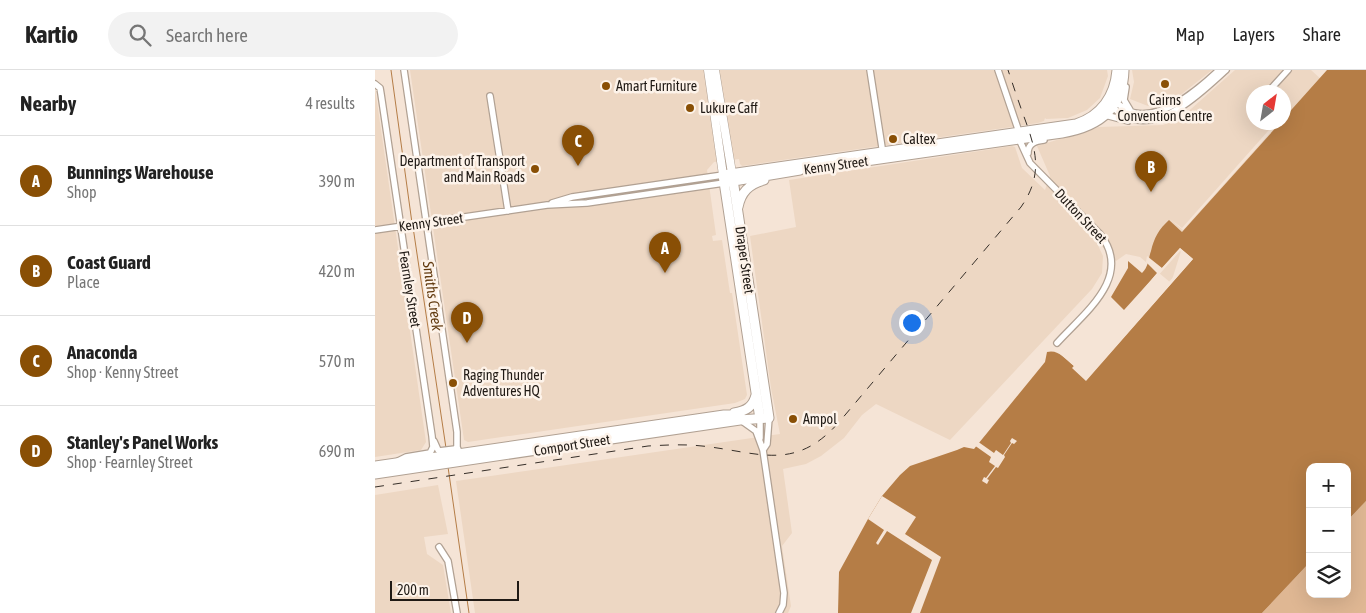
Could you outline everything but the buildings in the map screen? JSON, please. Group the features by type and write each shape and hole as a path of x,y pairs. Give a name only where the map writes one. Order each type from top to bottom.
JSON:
{"highway":[{"path":"1111,103 1117,70"},
{"path":"1111,103 1122,87 1125,70"},
{"name":"Kenny Street","path":"728,178 1020,137 1063,133 1088,127 1105,115 1111,103"},
{"name":"Kenny Street","path":"1020,137 1083,121 1097,114 1111,103"},
{"name":"Kenny Street","path":"728,178 805,169 883,156"},
{"path":"738,210 741,198 751,185 805,169"},
{"name":"Draper Street","path":"728,178 738,210 764,416"},
{"name":"Draper Street","path":"728,178 756,394 764,416"},
{"path":"723,415 745,411 752,405 756,394"},
{"name":"Comport Street","path":"375,466 723,415 764,416"},
{"name":"Comport Street","path":"375,474 448,455 508,455 764,416"}],"main road":[{"name":"Draper Street","path":"708,70 728,178"},
{"name":"Draper Street","path":"715,70 728,178"}],"street":[{"name":"Fearnley Street","path":"405,70 457,432 463,447 471,452"},
{"path":"870,70 883,156"},
{"name":"Dutton Street","path":"998,70 1028,159 1100,234 1108,245 1112,258 1111,272 1102,293 1057,343"},
{"path":"1125,70 1127,79 1124,100 1128,108 1133,112"},
{"path":"1111,103 1140,114 1156,111 1185,98 1219,70"},
{"path":"1105,115 1136,123 1171,112 1189,103 1226,70"},
{"path":"1274,85 1288,70"},
{"name":"Fearnley Street","path":"375,84 380,88 381,94 432,436 448,455 457,432"},
{"path":"491,96 507,211"},
{"path":"1111,103 1130,119 1152,119"},
{"path":"1156,111 1164,112 1189,103"},
{"path":"1124,108 1136,116 1149,116 1152,119"},
{"path":"1028,152 1029,147 1034,142 1054,138 1063,133"},
{"name":"Dutton Street","path":"1020,137 1035,167"},
{"name":"Kenny Street","path":"375,230 547,205 572,198 728,178"},
{"name":"Draper Street","path":"761,442 764,416"},
{"name":"Draper Street","path":"763,450 767,444 764,416"},
{"name":"Draper Street","path":"740,420 756,431 763,450 784,593 783,605 779,613"},
{"path":"395,463 405,457 429,453 433,447 432,436"},
{"path":"439,547 448,561 457,613"}],"shaded area":[{"path":"410,70 1107,70 1108,76 1100,98 1087,110 1068,118 1045,118 1044,121 1038,123 742,166 739,159 714,162 707,170 716,235 712,236 713,241 722,240 747,395 745,399 735,403 468,442 464,440"},
{"path":"1132,70 1212,70 1178,97 1168,102 1148,106 1130,99 1134,82"},
{"path":"1235,70 1311,70 1323,81 1291,117 1291,85 1246,85 1246,130 1279,130 1186,235 1171,283 1140,257 1126,254 1116,261 1095,239 1103,256 1102,273 1092,289 950,440 876,404 862,415 844,438 821,456 806,464 783,469 792,533 782,546 791,606 788,613 475,613 456,481 780,434 771,388 750,236 796,227 789,180 1012,146 1015,147 1022,168 1045,190 1050,176 1037,146 1099,127 1163,125 1183,116"},
{"path":"1327,70 1366,70 1366,501 1351,517 1351,463 1306,463 1306,566 1262,613 838,613 839,572 882,496 900,475 910,466 964,447 974,449 1045,362 1047,352 1051,351 1062,355 1086,380 1193,259 1180,248 1124,310 1111,297 1128,268 1128,261 1142,273 1147,265 1155,238 1165,223 1169,220 1182,232 1274,130 1291,130 1291,110"},
{"path":"375,88 426,442 421,450 375,457"},
{"path":"438,485 448,534 424,537 427,554 443,565 451,613 375,613 375,495"},
{"path":"1366,501 1366,613 1262,613 1306,566 1306,598 1351,598 1351,517"}],"pier":[{"path":"1269,130 1273,130 1183,230 1170,219 1182,228"},
{"path":"1180,248 1193,259 1086,381 1072,368 1074,366 1060,354 1062,352 1076,364 1076,368 1086,377 1189,259 1180,251 1124,313 1157,273 1146,262 1147,256 1162,268"},
{"path":"1012,438 1017,441 1014,444 1012,443 998,468 996,467 987,479 989,480 987,484 982,481 995,466 989,462 991,457 974,445 977,441 994,453 996,450 1003,455"},
{"path":"882,496 916,517 905,534 941,557 920,613 911,613 932,560 887,531 878,545 876,543 884,530 868,519"}],"waterway":[{"name":"Smiths Creek","path":"391,70 412,223"},
{"name":"Smiths Creek","path":"413,227 446,448"},
{"name":"Smiths Creek","path":"448,467 469,613"}],"railway":[{"path":"375,487 648,446 695,445 775,455 792,453 807,448 823,437 840,421 1021,207 1028,195 1035,172 1034,150 1008,70"}],"place":[{"name":"Cairns Convention Centre","path":"1165,84"},
{"name":"Amart Furniture","path":"606,86"},
{"name":"Lukure Caff","path":"690,108"},
{"name":"Caltex","path":"893,139"},
{"name":"Anaconda","path":"578,166"},
{"name":"Department of Transport and Main Roads","path":"535,169"},
{"name":"Coast Guard","path":"1151,192"},
{"name":"Bunnings Warehouse","path":"665,273"},
{"name":"Stanley's Panel Works","path":"467,343"},
{"name":"Raging Thunder Adventures HQ","path":"453,383"},
{"name":"Ampol","path":"793,419"}]}
